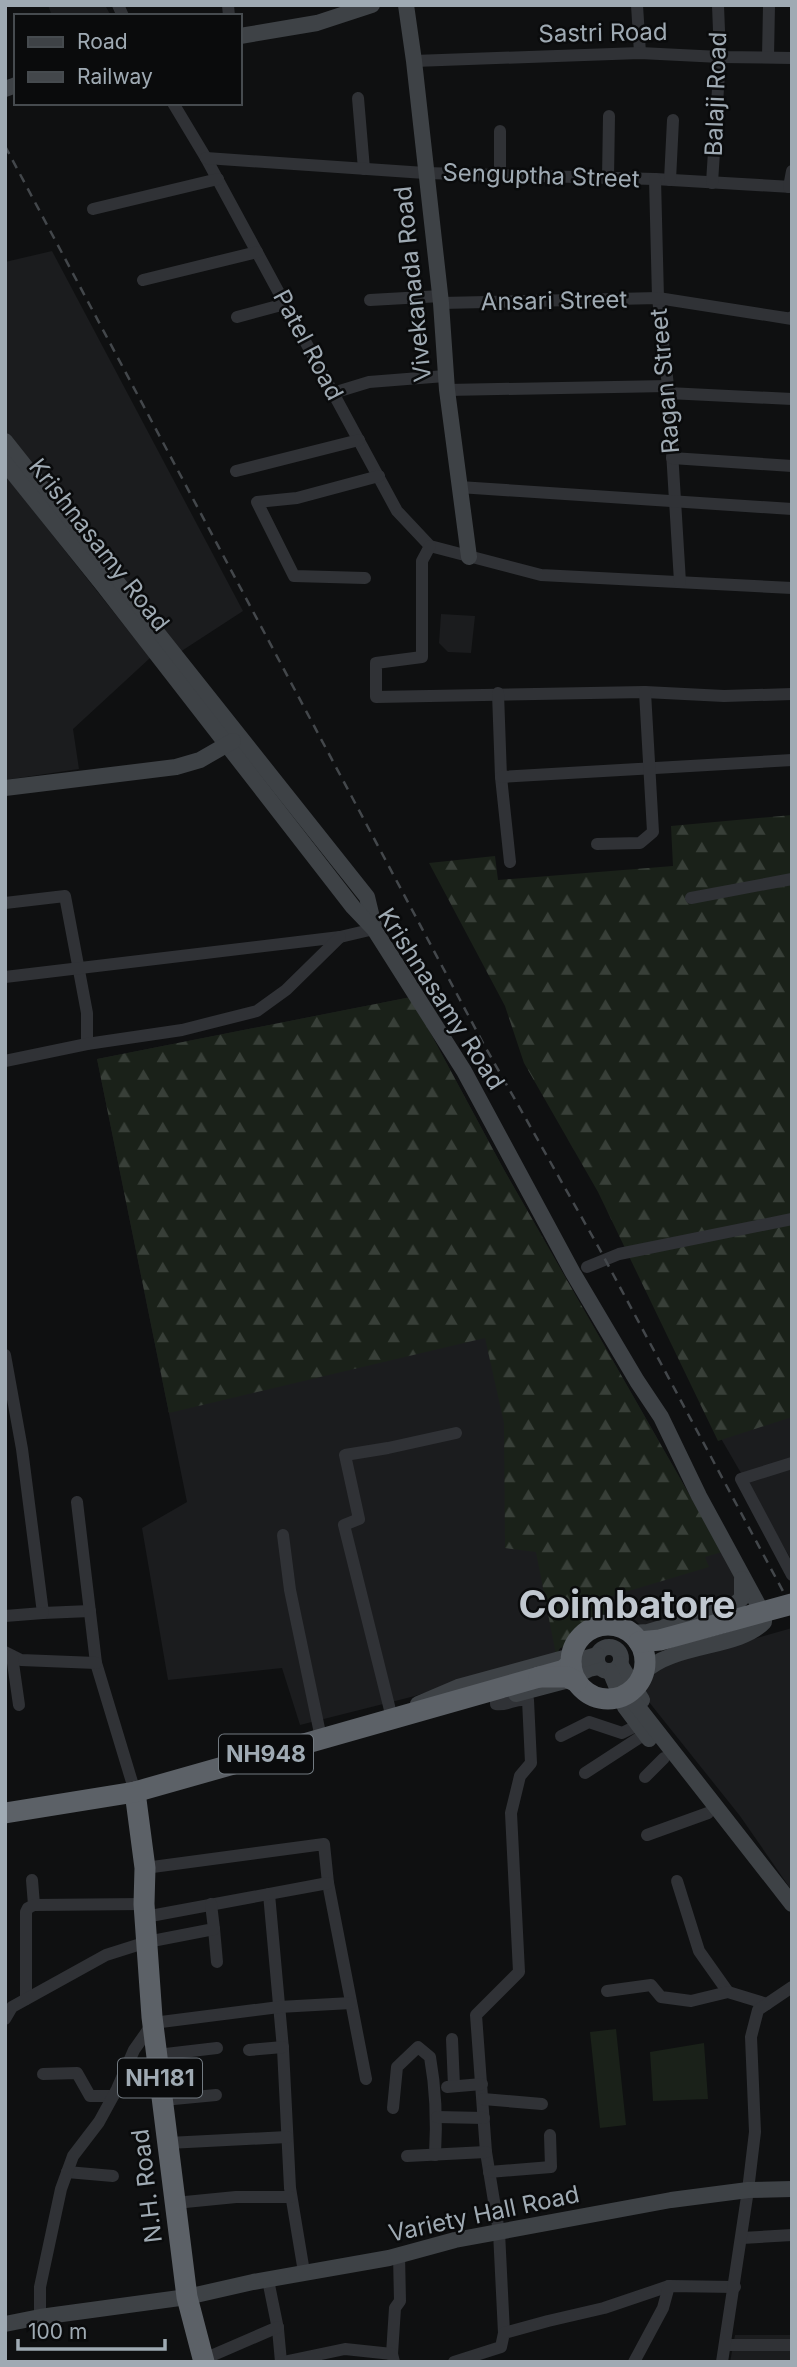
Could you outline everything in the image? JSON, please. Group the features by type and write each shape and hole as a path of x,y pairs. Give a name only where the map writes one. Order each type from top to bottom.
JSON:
{"highway":[{"path":"640,1652 649,1643 792,1604"},
{"path":"640,1652 650,1653 792,1613"},
{"path":"574,1673 572,1652 577,1641 596,1626 620,1627 640,1652 640,1681 627,1693"},
{"name":"NH948","path":"135,1793 395,1717 502,1692 539,1677 567,1677 574,1673 585,1690 605,1699 627,1693"},
{"path":"5,1813 135,1793"},
{"name":"N.H. Road","path":"135,1793 145,1868 144,1910 153,2023 187,2297 204,2360"}],"main road":[{"path":"242,36 317,23 342,10 372,5"},
{"name":"Vivekanada Road","path":"406,5 441,300 446,383 469,557"},
{"path":"5,441 233,740 200,760 176,767 5,788"},
{"name":"Krishnasamy Road","path":"5,463 233,740 353,907 374,929 464,1071 573,1273 661,1417 699,1496 764,1616 762,1624 752,1632 655,1663 640,1652"},
{"path":"502,1692 565,1681 589,1669 640,1652 648,1632 732,1607 742,1598 744,1585 741,1573"},
{"path":"395,1717 458,1687 564,1658 609,1663 643,1700 744,1828 751,1852"},
{"path":"609,1663 625,1707 641,1729 727,1837 751,1852"},
{"path":"627,1693 792,1904"},
{"name":"Variety Hall Road","path":"5,2324 187,2297 399,2255 455,2240 671,2200 748,2190 792,2189"}],"street":[{"path":"637,5 640,53"},
{"name":"Balaji Road","path":"712,183 720,57 718,5"},
{"path":"768,57 769,5"},
{"name":"Sastri Road","path":"414,61 640,53 792,58"},
{"path":"358,98 364,169"},
{"name":"Patel Road","path":"174,105 218,178 397,511 430,546"},
{"path":"608,178 609,116"},
{"path":"670,180 673,120"},
{"path":"500,131 500,175"},
{"name":"Senguptha Street","path":"206,158 425,173 655,179 790,187"},
{"path":"790,187 792,171"},
{"path":"93,209 218,178"},
{"name":"Ragan Street","path":"655,179 658,298 668,389 680,582"},
{"path":"143,279 257,252"},
{"name":"Ansari Street","path":"370,300 658,298 792,318"},
{"path":"237,317 285,304"},
{"path":"333,393 369,382 668,389 792,398"},
{"path":"236,471 359,440"},
{"path":"672,458 792,466"},
{"path":"365,578 294,576 257,502 297,498 379,476"},
{"path":"459,487 792,509"},
{"path":"792,588 541,575 430,546 422,561 422,657 376,663 376,696 645,692 724,696 792,694"},
{"path":"597,844 640,843 653,832 645,692"},
{"path":"498,694 501,777 510,862"},
{"path":"501,777 792,760"},
{"path":"691,898 792,879"},
{"path":"5,903 65,896 87,1013 86,1044"},
{"path":"5,977 340,937 374,929"},
{"path":"5,1061 86,1044 183,1030 257,1012 286,990 340,937"},
{"path":"587,1267 619,1254 792,1219"},
{"path":"5,1355 22,1449 43,1613"},
{"path":"395,1717 344,1525 359,1519 345,1455 456,1433"},
{"path":"792,1462 741,1479 792,1574"},
{"path":"77,1502 96,1663 135,1793"},
{"path":"283,1535 290,1590 321,1738"},
{"path":"5,1616 90,1611"},
{"path":"9,1654 21,1660 96,1663"},
{"path":"9,1654 19,1705"},
{"path":"454,2362 501,2347 504,2333 499,2232 486,2152 476,2015 519,1972 511,1813 520,1776 531,1763 528,1700 519,1698 503,1705 496,1704 502,1692"},
{"path":"561,1736 589,1723 622,1733 641,1729"},
{"path":"584,1773 641,1729"},
{"path":"645,1777 664,1758"},
{"path":"647,1835 708,1813"},
{"path":"145,1868 324,1844 328,1883 366,2078"},
{"path":"32,1880 34,1905"},
{"path":"677,1881 699,1951 728,1992"},
{"path":"26,1999 26,1912 34,1905 144,1910 211,1905 328,1883"},
{"path":"269,1894 292,2197 304,2272"},
{"path":"211,1905 217,1962"},
{"path":"5,2019 12,2007 106,1955 147,1942 214,1929"},
{"path":"607,1991 651,1984 661,1997 691,2001 728,1992 767,2004"},
{"path":"722,2362 742,2238 755,2132 751,2037 758,2010 792,1987"},
{"path":"40,2317 40,2287 61,2189 73,2155 99,2122 134,2050 153,2023 279,2007 351,2003"},
{"path":"452,2039 454,2086"},
{"path":"249,2050 282,2047"},
{"path":"393,2108 397,2067 418,2047 430,2057 436,2088 435,2155"},
{"path":"157,2055 216,2048"},
{"path":"43,2074 77,2073 90,2096 113,2096"},
{"path":"436,2088 482,2084"},
{"path":"163,2100 216,2095"},
{"path":"483,2099 542,2105"},
{"path":"437,2118 484,2118"},
{"path":"489,2172 551,2167 550,2135"},
{"path":"168,2143 287,2137"},
{"path":"407,2156 486,2152"},
{"path":"67,2172 113,2176"},
{"path":"175,2203 236,2197 292,2197"},
{"path":"742,2238 792,2235"},
{"path":"268,2280 282,2362 345,2349 393,2358 395,2308 400,2301 399,2255"},
{"path":"504,2333 604,2308 669,2286 734,2287"},
{"path":"634,2362 659,2319 669,2286"},
{"path":"204,2360 278,2327"},
{"path":"725,2344 792,2344"}],"shaded area":[{"path":"48,5 105,5 110,14 51,14"},
{"path":"52,251 243,611 180,652 5,434 5,262"},
{"path":"5,475 150,658 73,729 79,769 5,780"},
{"path":"441,614 475,616 471,653 448,652 439,643"},
{"path":"411,997 503,1168 741,1585 730,1602 648,1627 610,1611 578,1626 556,1655 415,1696 300,1725 282,1668 168,1680 142,1528 187,1502 97,1059"},
{"path":"792,1373 792,1561 701,1404"},
{"path":"792,1628 792,1891 740,1816 641,1692 654,1667"},
{"path":"735,2335 792,2335 792,2362 730,2362"}],"green space":[{"path":"792,815 792,1417 718,1441 598,1192 524,1063 505,1006 429,863 495,856 498,880 673,866 671,826"},
{"path":"411,997 503,1168 722,1552 705,1557 709,1567 605,1598 610,1611 578,1626 556,1655 536,1552 505,1548 504,1423 485,1338 169,1413 97,1059"},
{"path":"616,2029 626,2125 600,2128 590,2032"},
{"path":"704,2043 708,2099 653,2101 650,2052"}],"railway":[{"path":"5,146 483,1043 599,1248 792,1608"}],"district":[{"name":"Coimbatore","path":"627,1605"}]}
